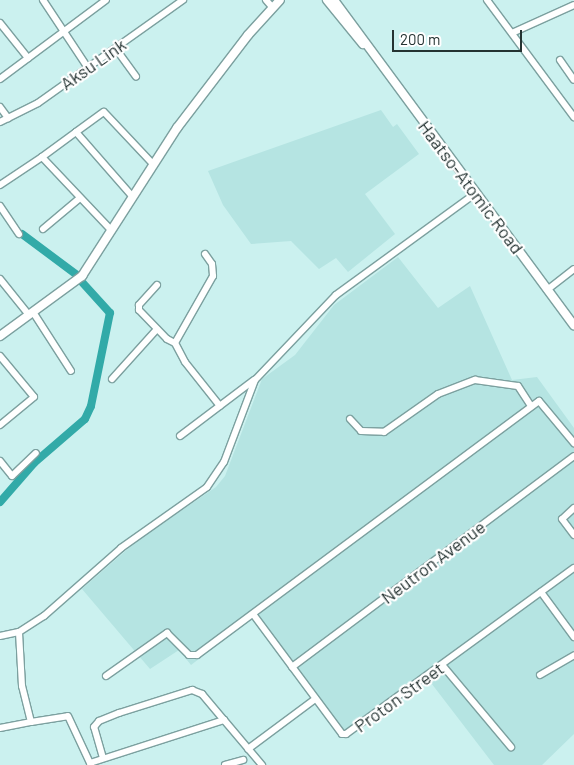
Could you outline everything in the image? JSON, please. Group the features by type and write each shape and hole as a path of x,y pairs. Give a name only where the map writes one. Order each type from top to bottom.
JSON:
{"main road":[{"path":"0,336 82,276 152,163 273,3 280,0"},
{"path":"327,0 368,49"},
{"path":"334,0 368,49"},
{"name":"Haatso-Atomic Road","path":"368,49 574,325"}],"street":[{"path":"43,0 88,68"},
{"path":"0,79 106,0"},
{"name":"Aksu Link","path":"0,122 88,68 183,0"},
{"path":"266,0 273,3"},
{"path":"488,0 574,117"},
{"path":"512,33 574,5"},
{"path":"0,23 28,58"},
{"path":"116,49 136,77"},
{"path":"560,60 574,80"},
{"path":"0,107 8,118"},
{"path":"0,184 42,157 104,112 152,163"},
{"path":"76,132 132,196"},
{"path":"42,157 110,229"},
{"path":"180,436 255,380 336,295 476,193"},
{"path":"43,229 80,198"},
{"path":"0,206 19,234"},
{"path":"175,343 213,276 212,264 205,254"},
{"path":"547,290 574,269"},
{"path":"0,279 31,314 71,371"},
{"path":"157,285 139,305 157,329 175,343 188,367 220,406"},
{"path":"112,379 157,329"},
{"path":"0,356 34,397 0,424"},
{"path":"0,636 19,632 44,616 137,536 207,487 224,462 255,380"},
{"path":"350,419 361,431 384,432 438,394 475,380 518,386 531,406"},
{"path":"106,676 167,632 194,656 531,406 542,402 574,443"},
{"path":"0,461 12,476 36,453"},
{"name":"Neutron Avenue","path":"292,667 574,456"},
{"path":"574,508 562,518 574,535"},
{"name":"Proton Street","path":"253,614 342,734 346,734 443,666 574,568"},
{"path":"541,592 574,637"},
{"path":"19,632 22,686 31,722"},
{"path":"540,675 574,654"},
{"path":"443,666 511,747"},
{"path":"103,758 94,727 99,721 119,712 192,690 202,694 262,765"},
{"path":"248,749 315,699"},
{"path":"0,728 68,716 90,764 103,758 224,720"},
{"path":"225,765 243,760"}],"shaded area":[{"path":"381,110 393,127 397,124 419,154 365,194 395,234 348,272 336,258 319,269 291,241 251,244 223,205 208,171"},
{"path":"398,257 438,308 470,286 512,380 537,377 574,428 574,734 542,765 494,765 425,675 352,730 342,733 253,618 191,665 179,650 150,669 82,589 138,540 216,487 225,476 262,379 295,355 334,305"}],"waterway":[{"path":"22,234 77,275"},
{"path":"0,502 34,463 85,419 91,406 110,313 81,281"}]}
